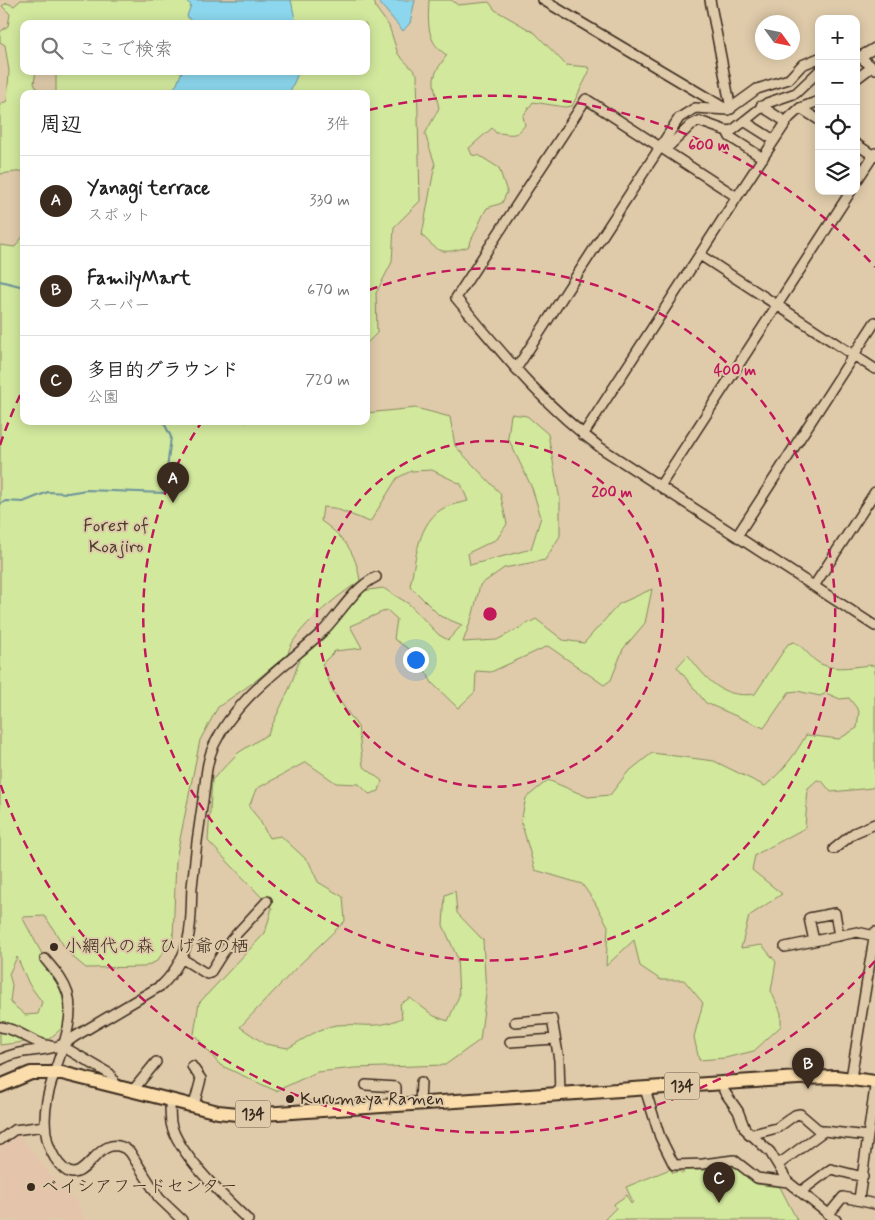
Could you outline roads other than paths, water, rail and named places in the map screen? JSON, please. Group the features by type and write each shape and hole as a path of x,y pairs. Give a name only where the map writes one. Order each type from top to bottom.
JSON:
{"highway":[{"name":"134","path":"0,1086 31,1073 54,1072 134,1089 218,1112 247,1115 798,1078 850,1078 875,1082"}],"street":[{"path":"543,0 729,109"},
{"path":"710,0 729,109"},
{"path":"860,56 875,48"},
{"path":"860,58 874,68 860,77"},
{"path":"516,369 662,149 679,118 690,110 705,107 729,109 757,89 789,79 802,65 815,60"},
{"path":"662,149 691,125 699,121 727,131 733,130 761,106 796,93 815,75"},
{"path":"737,197 586,99 456,298 516,369 556,412 584,435 875,626"},
{"path":"584,435 786,122 800,108 815,102"},
{"path":"761,106 786,122"},
{"path":"800,108 815,117"},
{"path":"744,121 774,140"},
{"path":"727,131 730,137 763,158"},
{"path":"860,146 874,154 860,176"},
{"path":"660,486 847,195"},
{"path":"700,255 875,369"},
{"path":"737,536 875,322"},
{"path":"814,586 875,492"},
{"path":"0,1060 6,1057 60,1046 162,985 175,969 181,958 189,933 195,857 208,763 215,744 237,710 268,676 322,632 364,584 376,577"},
{"path":"834,849 854,833 875,824"},
{"path":"181,958 207,974 210,973 231,940 267,901"},
{"path":"814,941 809,918 834,913 839,936"},
{"path":"785,947 857,932 875,934 850,1078"},
{"path":"45,958 56,970 68,994 69,1015 45,1107 45,1126 53,1155 64,1169 72,1172 79,1171 108,1145 114,1144 124,1147 130,1152 159,1198 182,1220"},
{"path":"515,1022 552,1019 560,1094"},
{"path":"1,1027 21,1032 36,1042 60,1046 110,1074 116,1085"},
{"path":"510,1042 555,1039"},
{"path":"134,1089 156,1062"},
{"path":"192,1066 201,1079 194,1105"},
{"path":"420,1082 420,1104"},
{"path":"724,1083 724,1091 749,1135 766,1149 779,1164 788,1182 800,1192 833,1217 840,1198 860,1199 875,1204"},
{"path":"366,1086 396,1087 396,1105"},
{"path":"860,1199 863,1177 871,1148 868,1136 875,1088"},
{"path":"646,1089 660,1137 674,1165 734,1160 757,1178 788,1182"},
{"path":"170,1099 172,1124 177,1139 206,1178 248,1220"},
{"path":"749,1135 777,1128 795,1115 800,1114 821,1132 868,1136"},
{"path":"0,1140 14,1130 45,1126"},
{"path":"779,1164 821,1132"},
{"path":"800,1192 831,1168 863,1177"}],"water":[{"path":"185,0 291,0 295,20 190,20 187,16 191,5"},
{"path":"377,0 415,0 410,23 403,31"},
{"path":"180,75 297,75 291,90 172,90 177,84"}],"waterway":[{"path":"0,281 20,286"},
{"path":"0,504 6,501 23,502 48,492 68,493 86,490 164,493 171,437 165,425"}],"place":[{"name":"Yanagi terrace","path":"173,503"},
{"name":"小網代の森 ひげ爺の栖","path":"54,947"},
{"name":"FamilyMart","path":"808,1089"},
{"name":"Kurumaya Ramen","path":"290,1099"},
{"name":"ベイシアフードセンター","path":"31,1187"},
{"name":"多目的グラウンド","path":"719,1203"}],"park label":[{"name":"Forest of Koajiro","path":"116,536"}]}
